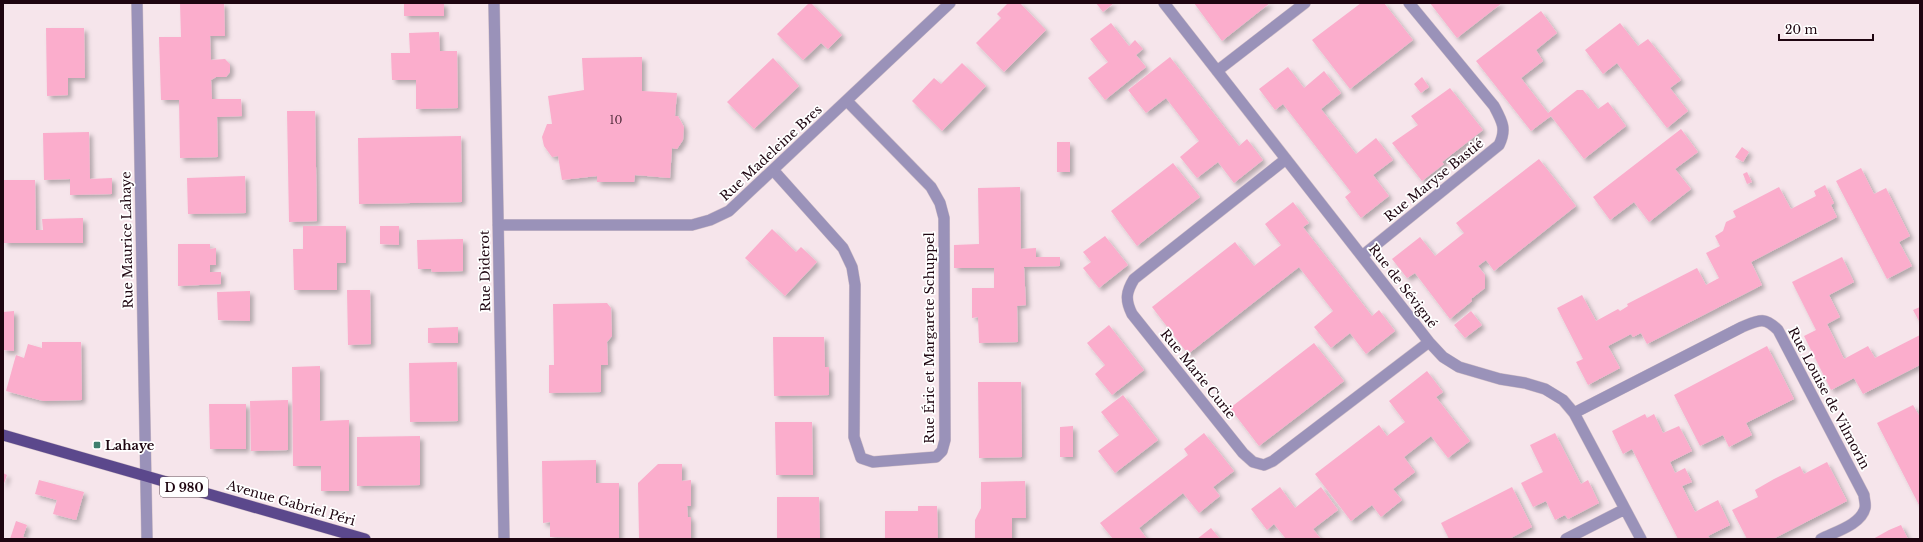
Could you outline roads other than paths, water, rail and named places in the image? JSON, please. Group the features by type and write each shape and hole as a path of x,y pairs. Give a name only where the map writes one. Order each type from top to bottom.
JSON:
{"main road":[{"name":"Avenue Gabriel Péri","path":"3,435 365,539"}],"street":[{"name":"Rue Maurice Lahaye","path":"137,3 146,539"},
{"name":"Rue Diderot","path":"494,3 504,539"},
{"name":"Rue Madeleine Bres","path":"498,225 692,225 730,212 950,3"},
{"name":"Rue de Sévigné","path":"1164,3 1429,342 1444,357 1459,367 1500,380 1545,389 1563,400 1574,413 1641,539"},
{"path":"1217,71 1305,3"},
{"name":"Rue Maryse Bastié","path":"1362,256 1499,145 1504,136 1503,123 1494,106 1409,3"},
{"name":"Rue Éric et Margarete Schuppel","path":"774,171 843,248 852,267 855,285 854,437 861,458 873,462 936,457 942,451 945,440 944,218 940,203 931,187 847,101"},
{"name":"Rue Marie Curie","path":"1286,159 1134,279 1128,290 1126,303 1132,314 1243,452 1253,462 1264,465 1273,461 1429,342"},
{"name":"Rue Louise de Vilmorin","path":"1574,413 1742,327 1759,320 1770,321 1778,330 1864,495 1866,507 1861,516 1855,522 1821,539"},
{"path":"1566,539 1625,509"}],"place":[{"name":"Lahaye","path":"97,445"}]}
